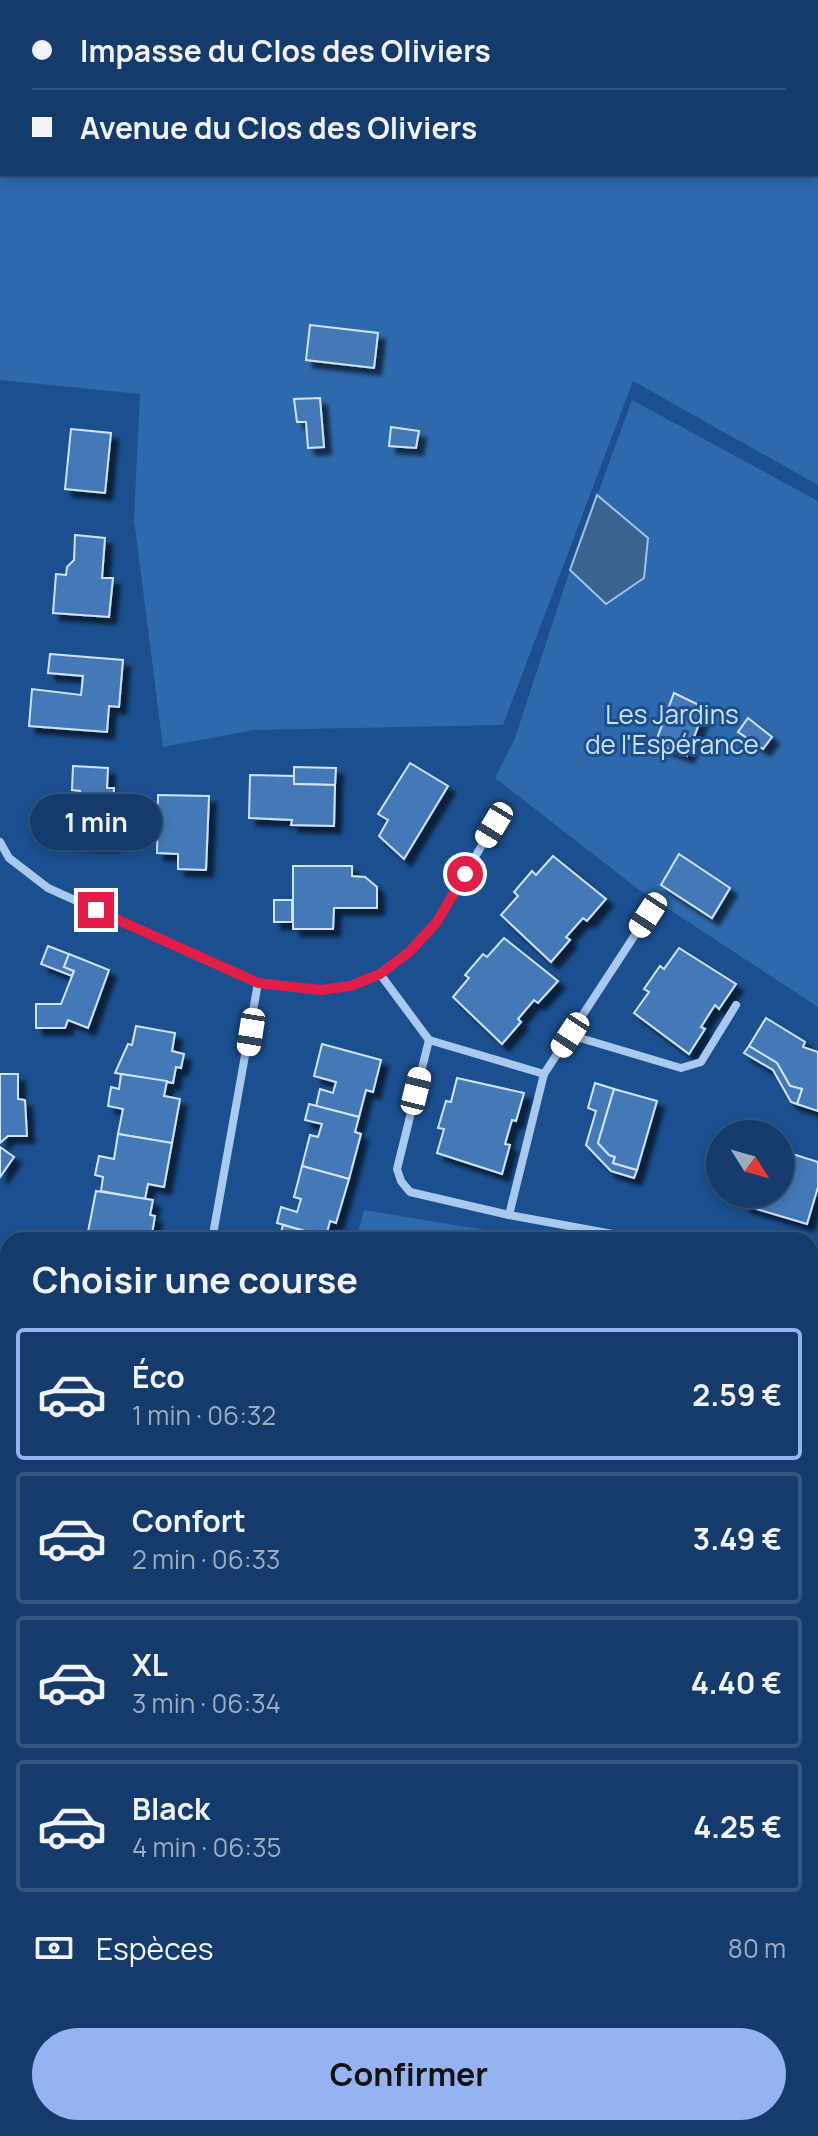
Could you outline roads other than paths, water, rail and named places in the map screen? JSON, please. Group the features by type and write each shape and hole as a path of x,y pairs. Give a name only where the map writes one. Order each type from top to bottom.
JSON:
{"street":[{"path":"0,842 9,858 48,888 258,983 321,990 350,986 380,974 409,952 436,923 494,825"},
{"path":"509,1215 544,1074 648,915"},
{"path":"380,974 429,1040 544,1074"},
{"path":"213,1232 258,983"},
{"path":"570,1035 681,1068 701,1062 736,1005"},
{"path":"429,1040 397,1169 401,1181 410,1192 602,1232"}],"park label":[{"name":"Les Jardins de l'Espérance","path":"672,729"}]}
